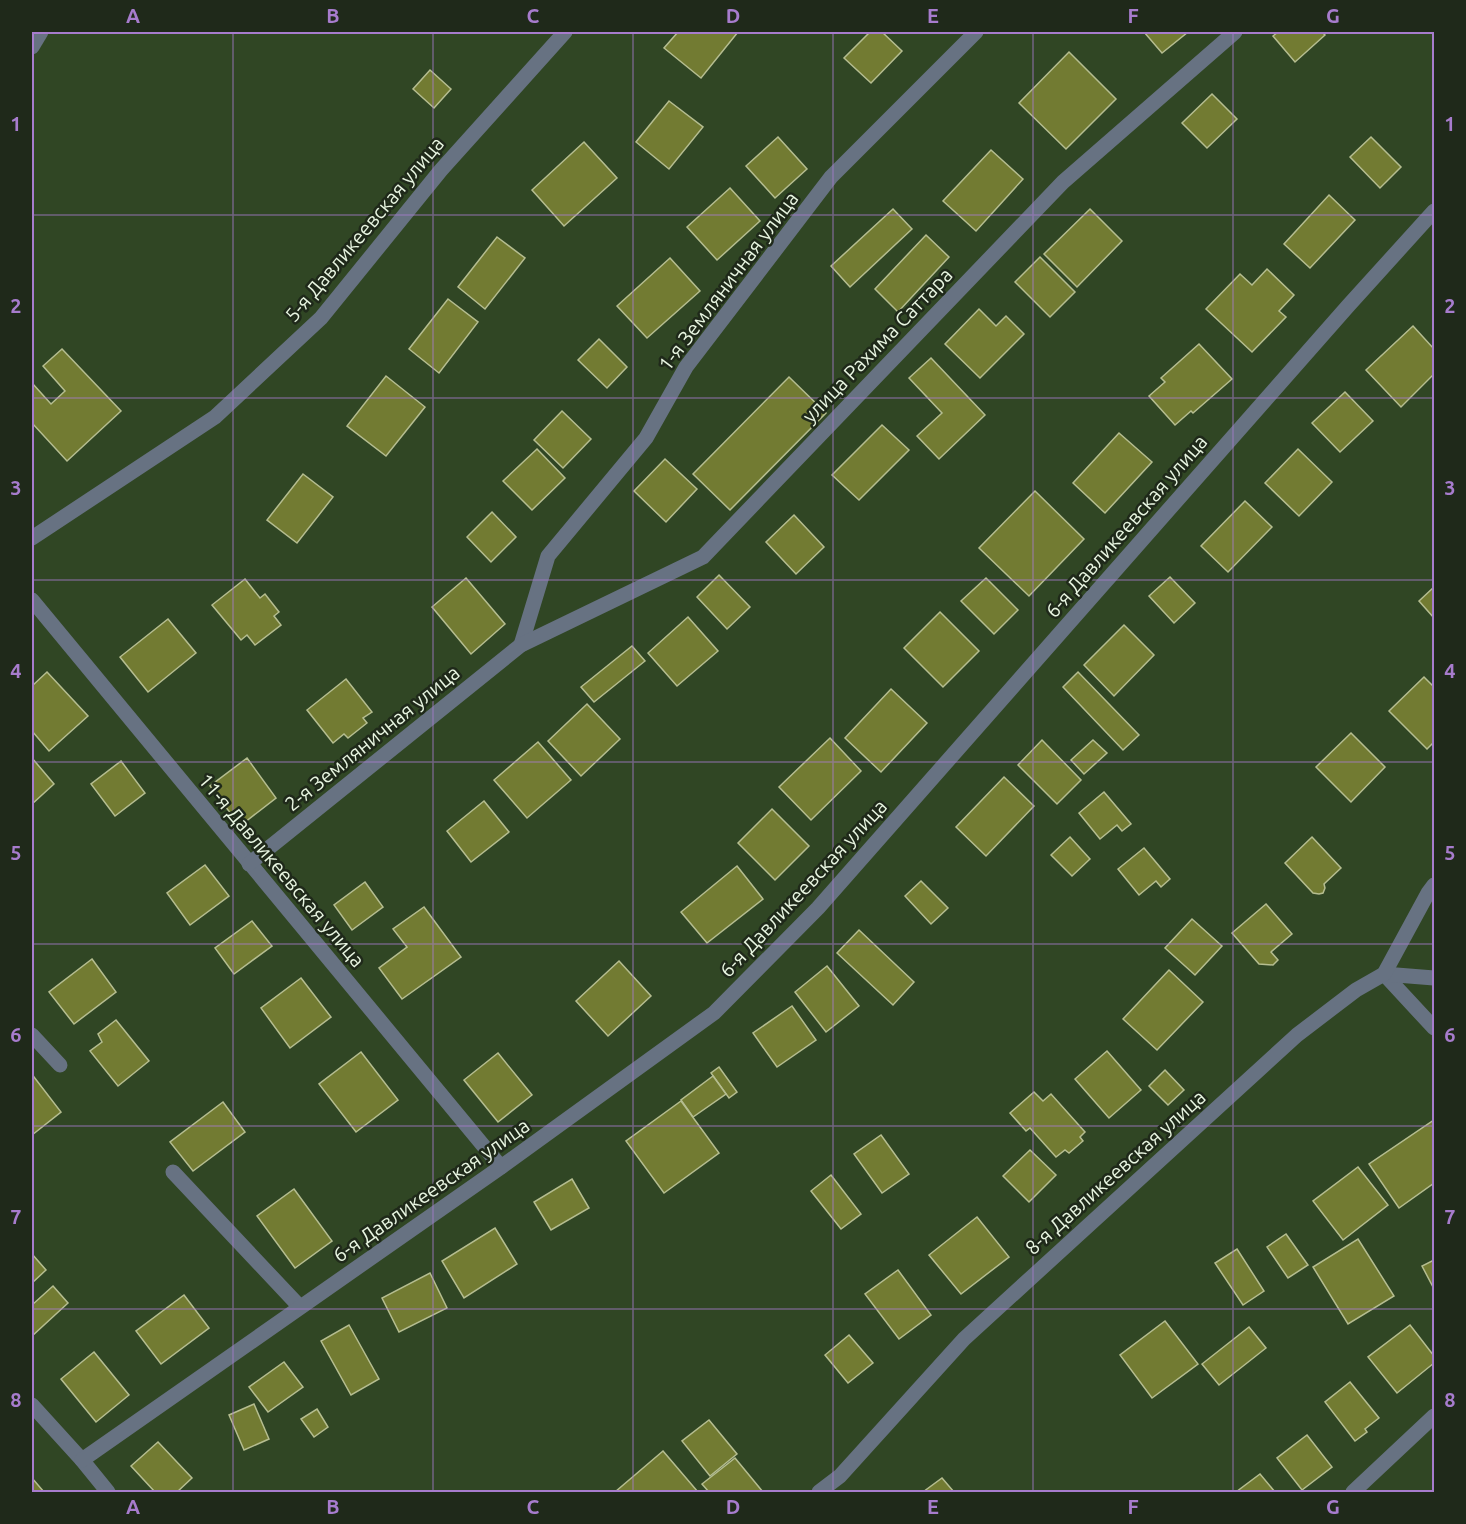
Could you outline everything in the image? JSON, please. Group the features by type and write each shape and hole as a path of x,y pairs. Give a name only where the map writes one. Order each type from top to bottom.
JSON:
{"street":[{"path":"32,47 41,32"},
{"name":"5-я Давликеевская улица","path":"32,538 215,417 321,318 441,170 565,32"},
{"name":"1-я Земляничная улица","path":"521,645 548,556 646,438 686,367 831,177 976,32"},
{"name":"улица Рахима Саттара","path":"521,645 703,557 1063,182 1235,32"},
{"name":"6-я Давликеевская улица","path":"82,1460 501,1167 714,1013 818,908 1434,211"},
{"name":"11-я Давликеевская улица","path":"32,600 501,1167"},
{"name":"2-я Земляничная улица","path":"249,864 521,645"},
{"path":"1384,974 1434,885"},
{"path":"1384,974 1434,978"},
{"path":"1384,974 1434,1028"},
{"name":"8-я Давликеевская улица","path":"819,1492 840,1476 964,1340 1297,1035 1356,990 1384,974"},
{"path":"32,1035 60,1065"},
{"path":"173,1172 300,1307"},
{"path":"32,1405 108,1492"},
{"path":"1353,1492 1434,1416"}],"building":[{"path":"678,32 738,32 701,78 664,48"},
{"path":"870,32 882,32 902,51 871,83 844,58"},
{"path":"1144,32 1188,32 1162,53"},
{"path":"1278,32 1322,32 1325,35 1295,62 1273,36"},
{"path":"1069,52 1116,99 1066,149 1019,103"},
{"path":"430,70 451,89 434,108 413,89"},
{"path":"1212,94 1237,119 1207,148 1182,123"},
{"path":"669,101 703,127 669,169 636,142"},
{"path":"778,137 807,169 775,198 746,166"},
{"path":"1371,137 1401,167 1380,188 1350,157"},
{"path":"584,142 617,178 564,226 532,190"},
{"path":"991,150 1023,179 976,231 943,201"},
{"path":"730,188 760,221 717,260 687,227"},
{"path":"1329,195 1355,220 1310,268 1284,244"},
{"path":"893,209 912,229 850,287 831,266"},
{"path":"1090,209 1122,241 1077,287 1044,254"},
{"path":"926,235 949,257 898,312 875,289"},
{"path":"497,237 525,258 485,309 458,287"},
{"path":"1040,257 1075,292 1050,317 1015,282"},
{"path":"670,258 700,291 647,338 617,306"},
{"path":"1267,269 1294,295 1279,311 1286,317 1252,352 1206,309 1240,274 1252,285"},
{"path":"448,299 478,322 439,373 409,349"},
{"path":"979,309 996,326 1006,316 1024,334 980,378 945,344"},
{"path":"1413,326 1434,349 1434,374 1401,407 1366,370"},
{"path":"599,339 627,367 607,388 578,360"},
{"path":"1199,344 1232,379 1193,413 1191,411 1175,425 1149,396 1165,382 1161,378"},
{"path":"62,349 121,411 67,461 32,423 32,383 51,404 65,391 43,366"},
{"path":"931,358 985,415 939,459 917,436 942,413 909,378"},
{"path":"386,376 425,407 386,456 347,426"},
{"path":"789,377 826,413 730,510 693,474"},
{"path":"1345,392 1373,421 1340,452 1312,423"},
{"path":"562,411 591,439 563,468 534,440"},
{"path":"882,425 909,450 859,500 832,475"},
{"path":"1119,433 1152,462 1105,513 1073,483"},
{"path":"537,449 565,478 532,510 503,481"},
{"path":"1298,449 1332,482 1299,516 1265,483"},
{"path":"665,459 697,489 666,522 634,491"},
{"path":"303,474 333,497 297,543 267,520"},
{"path":"1035,491 1084,539 1029,596 979,548"},
{"path":"1245,501 1272,527 1228,572 1201,546"},
{"path":"492,512 516,537 491,562 467,537"},
{"path":"794,515 824,547 796,574 766,542"},
{"path":"719,575 750,607 727,629 697,597"},
{"path":"1170,577 1195,603 1174,623 1149,596"},
{"path":"466,578 505,624 471,654 432,607"},
{"path":"986,578 1018,610 994,634 961,601"},
{"path":"245,579 260,598 265,594 279,612 274,616 281,625 255,645 247,635 241,640 212,605"},
{"path":"1434,587 1434,618 1419,601"},
{"path":"940,612 979,651 943,687 904,648"},
{"path":"688,617 718,651 677,686 648,653"},
{"path":"168,619 196,653 148,692 120,657"},
{"path":"1124,625 1154,655 1114,696 1084,665"},
{"path":"632,646 645,661 594,702 581,687"},
{"path":"47,672 88,716 49,751 32,731 32,686"},
{"path":"1078,672 1139,735 1123,750 1063,687"},
{"path":"1424,677 1434,687 1434,742 1427,749 1389,711"},
{"path":"346,679 372,712 363,718 367,723 348,738 344,734 333,743 307,710"},
{"path":"891,689 927,723 881,772 845,738"},
{"path":"587,704 620,739 581,776 548,741"},
{"path":"1351,733 1385,767 1351,802 1316,767"},
{"path":"830,738 861,771 811,820 779,787"},
{"path":"1042,740 1081,780 1057,804 1018,765"},
{"path":"1093,740 1107,753 1084,774 1071,760"},
{"path":"538,742 571,780 527,818 494,780"},
{"path":"32,758 54,784 32,804"},
{"path":"247,758 276,798 240,826 210,786"},
{"path":"121,761 145,793 115,816 91,784"},
{"path":"1004,777 1034,806 986,856 956,827"},
{"path":"1104,792 1131,824 1122,831 1117,825 1100,839 1079,813"},
{"path":"484,801 509,832 471,862 447,831"},
{"path":"772,809 809,846 775,880 738,843"},
{"path":"1070,837 1090,859 1072,876 1051,855"},
{"path":"1312,837 1341,868 1324,884 1323,893 1319,894 1313,893 1285,863"},
{"path":"1144,848 1170,879 1161,887 1156,881 1139,895 1118,869"},
{"path":"205,865 229,896 190,925 167,893"},
{"path":"737,866 763,899 707,943 681,912"},
{"path":"921,881 948,908 931,924 905,896"},
{"path":"365,882 383,907 352,930 334,905"},
{"path":"1266,904 1292,934 1271,952 1278,960 1273,965 1259,964 1232,933"},
{"path":"424,907 461,957 402,999 379,968 407,947 393,929"},
{"path":"1192,919 1222,946 1195,975 1165,948"},
{"path":"252,921 272,946 234,974 215,948"},
{"path":"859,930 914,982 893,1005 837,953"},
{"path":"92,959 116,992 74,1024 49,992"},
{"path":"619,961 651,996 608,1036 576,1001"},
{"path":"827,966 859,1006 826,1032 795,992"},
{"path":"1169,970 1203,1002 1157,1050 1123,1019"},
{"path":"301,978 331,1017 290,1048 261,1008"},
{"path":"792,1006 816,1040 777,1067 753,1033"},
{"path":"116,1020 149,1061 118,1086 90,1051 102,1042 98,1034"},
{"path":"1107,1051 1141,1090 1109,1118 1075,1079"},
{"path":"361,1052 398,1100 356,1132 319,1084"},
{"path":"498,1053 532,1095 498,1122 464,1080"},
{"path":"719,1067 737,1092 729,1098 711,1073"},
{"path":"1165,1070 1184,1090 1168,1105 1149,1086"},
{"path":"713,1076 726,1094 693,1117 681,1100"},
{"path":"34,1077 61,1112 32,1135 32,1079"},
{"path":"1034,1092 1043,1101 1051,1094 1085,1132 1080,1137 1083,1141 1069,1153 1065,1150 1056,1157 1030,1128 1026,1131 1010,1113"},
{"path":"681,1101 719,1153 664,1193 626,1141"},
{"path":"223,1102 245,1132 193,1171 170,1142"},
{"path":"1434,1120 1434,1183 1399,1208 1369,1164"},
{"path":"881,1135 909,1174 882,1193 854,1154"},
{"path":"1030,1150 1056,1175 1029,1202 1003,1176"},
{"path":"1358,1167 1388,1205 1343,1240 1313,1201"},
{"path":"831,1175 861,1214 841,1229 811,1191"},
{"path":"572,1179 589,1208 551,1230 534,1202"},
{"path":"294,1189 332,1241 295,1268 257,1216"},
{"path":"977,1217 1009,1257 961,1294 929,1255"},
{"path":"495,1228 517,1264 464,1298 442,1261"},
{"path":"1286,1234 1308,1265 1288,1278 1267,1247"},
{"path":"1358,1239 1394,1296 1348,1324 1313,1267"},
{"path":"1237,1249 1264,1291 1243,1305 1215,1263"},
{"path":"32,1254 46,1270 32,1283"},
{"path":"1434,1260 1434,1289 1422,1266"},
{"path":"898,1270 931,1315 899,1339 865,1294"},
{"path":"430,1273 447,1308 399,1332 382,1298"},
{"path":"53,1286 68,1303 32,1336 32,1305"},
{"path":"184,1295 209,1328 161,1364 136,1331"},
{"path":"1165,1321 1198,1364 1152,1398 1120,1355"},
{"path":"349,1325 379,1379 351,1395 321,1341"},
{"path":"1410,1325 1434,1356 1434,1363 1397,1393 1368,1357"},
{"path":"1249,1327 1266,1348 1219,1385 1202,1364"},
{"path":"849,1335 873,1363 848,1383 825,1355"},
{"path":"94,1352 129,1395 96,1422 61,1379"},
{"path":"284,1362 303,1387 268,1412 249,1387"},
{"path":"1350,1382 1379,1418 1365,1429 1367,1432 1355,1441 1325,1402"},
{"path":"254,1404 269,1439 244,1450 229,1415"},
{"path":"317,1409 328,1427 314,1437 301,1419"},
{"path":"709,1420 737,1454 710,1476 682,1441"},
{"path":"1307,1435 1332,1467 1302,1490 1277,1458"},
{"path":"158,1442 192,1478 177,1492 155,1492 131,1466"},
{"path":"663,1451 698,1492 615,1492"},
{"path":"735,1458 763,1492 709,1492 702,1484"},
{"path":"1260,1474 1275,1492 1236,1492"},
{"path":"32,1478 44,1492 32,1492"},
{"path":"942,1478 954,1492 923,1492"}]}
